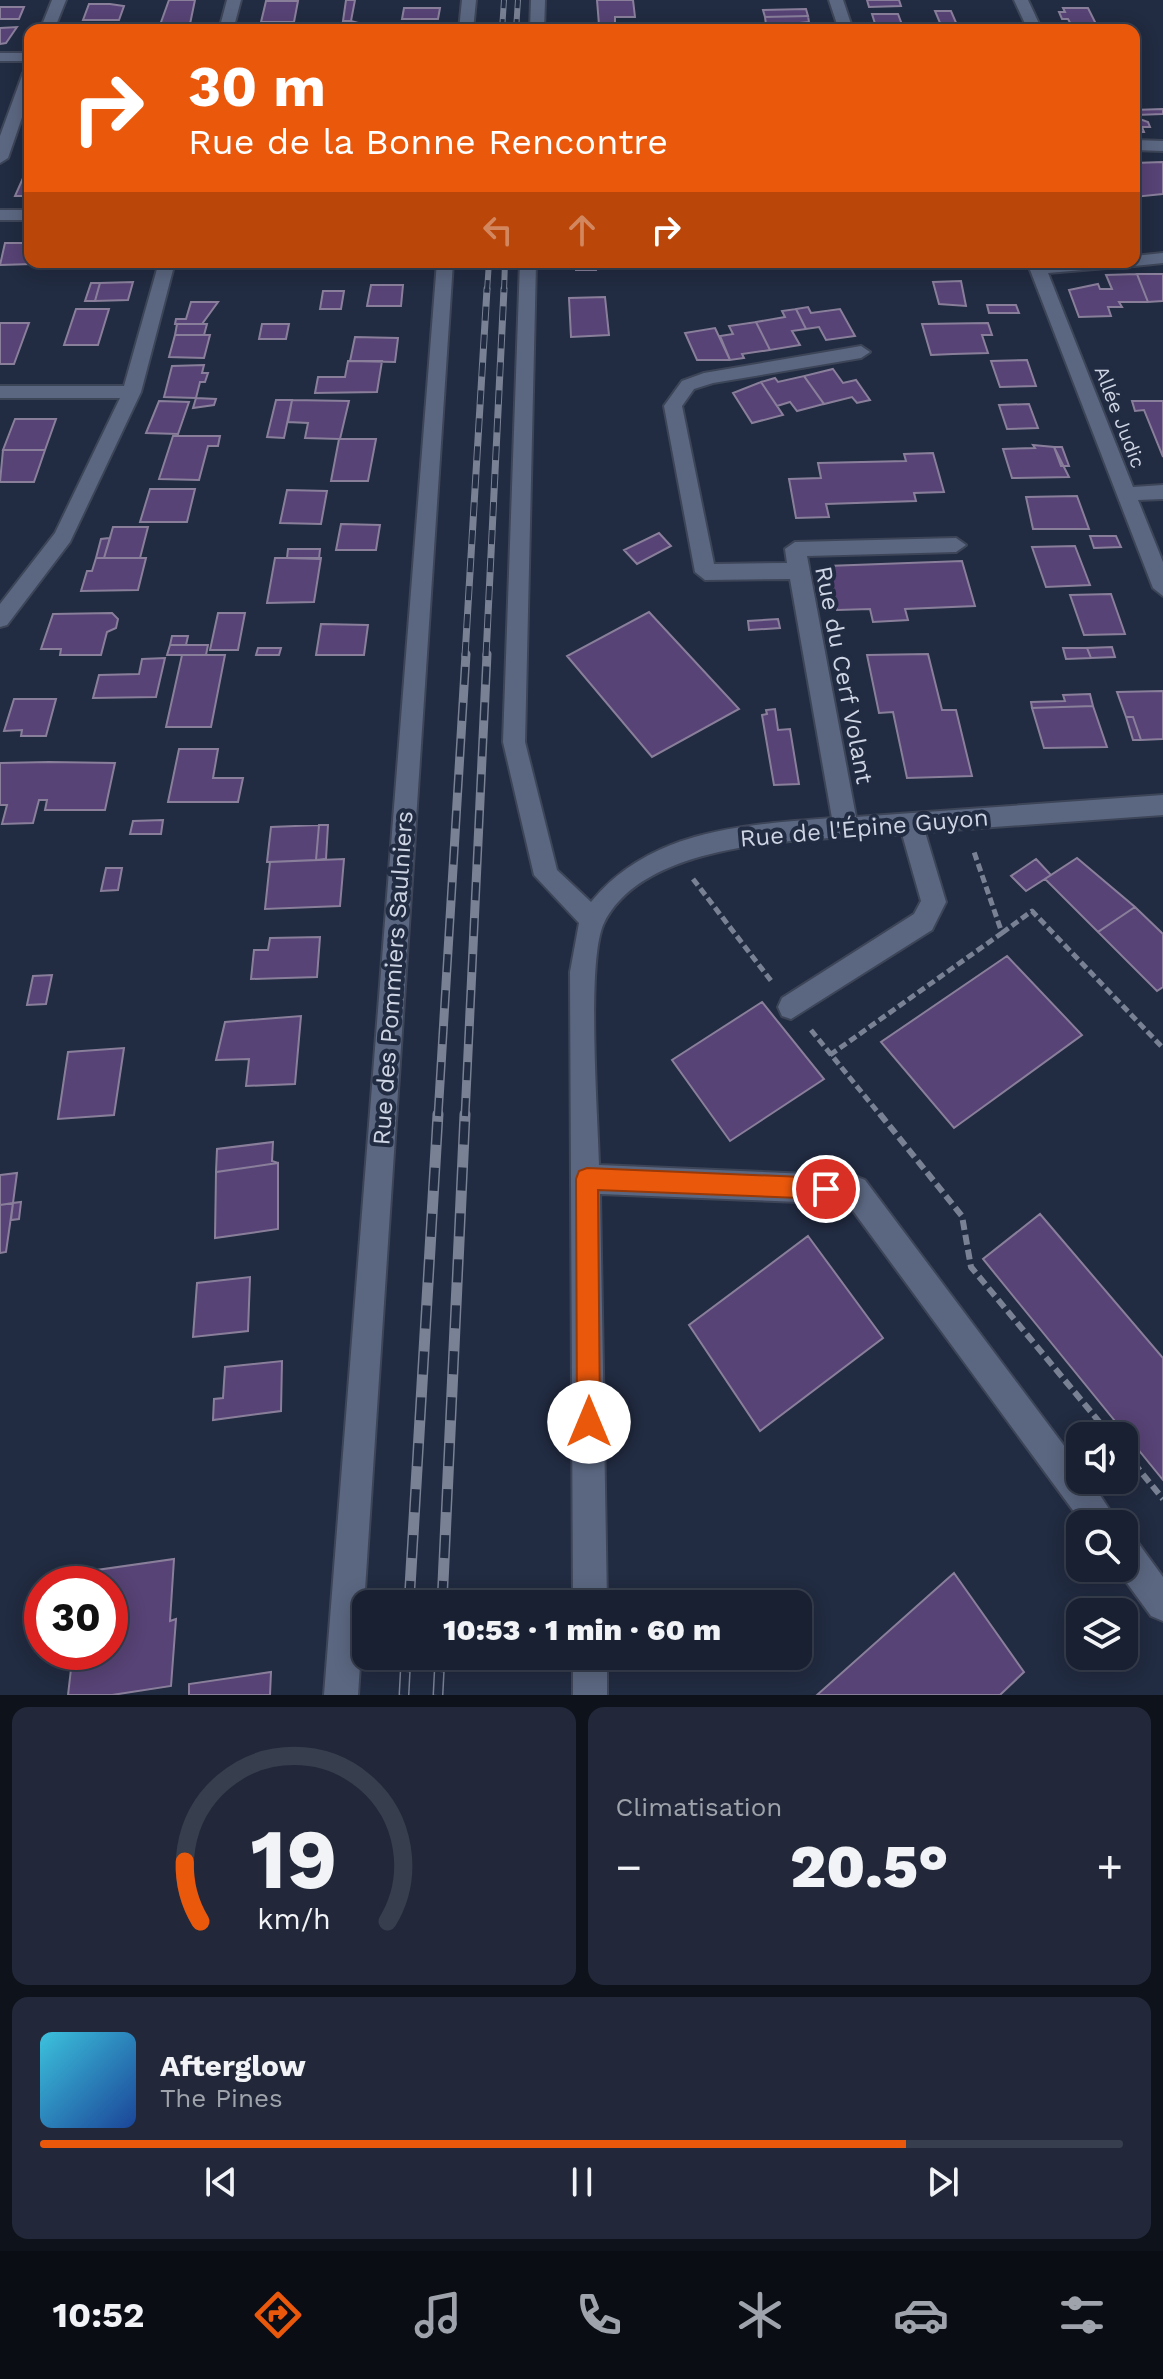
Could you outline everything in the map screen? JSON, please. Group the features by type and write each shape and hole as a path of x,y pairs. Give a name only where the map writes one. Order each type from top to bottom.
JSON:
{"street":[{"path":"49,24 59,0"},
{"path":"228,24 234,0"},
{"path":"467,24 469,0"},
{"path":"537,24 538,0"},
{"path":"836,0 844,24"},
{"path":"1021,0 1032,24"},
{"path":"0,57 24,57"},
{"path":"0,158 24,90"},
{"path":"1140,145 1163,146"},
{"path":"0,215 24,215"},
{"path":"1140,260 1163,258"},
{"path":"0,619 63,537 132,392 165,268"},
{"name":"Rue des Pommiers Saulniers","path":"341,1695 445,268"},
{"path":"528,268 514,742 546,875 592,919 583,972 590,1590"},
{"name":"Allée Judic","path":"1038,268 1163,588"},
{"path":"797,571 705,572 673,406 688,385 710,377 861,352"},
{"path":"0,392 132,392"},
{"path":"1126,494 1163,492"},
{"name":"Rue du Cerf Volant","path":"846,828 795,549 956,545"},
{"name":"Rue de l'Épine Guyon","path":"592,919 620,885 673,852 772,833 1163,805"},
{"path":"791,1007 923,922 934,902 910,822"},
{"path":"587,1179 855,1190 1093,1510"},
{"path":"1138,1571 1163,1604"},
{"path":"590,1670 590,1695"}],"path":[{"path":"673,852 791,1007 962,1216 971,1267 1099,1422"},
{"path":"1002,933 1032,911 1163,1048"},
{"path":"1138,1468 1163,1499"}],"building":[{"path":"169,0 195,0 190,24 160,24"},
{"path":"346,0 355,0 351,21 343,21"},
{"path":"597,0 633,0 635,17 615,17 615,24 599,24"},
{"path":"867,0 899,0 901,6 869,7"},
{"path":"266,1 298,1 294,22 261,22"},
{"path":"89,4 124,6 119,20 83,20"},
{"path":"0,7 24,7 19,19 0,19"},
{"path":"404,8 440,8 438,19 402,19"},
{"path":"1063,8 1088,8 1096,24 1071,24 1068,19 1062,19 1059,12 1065,12"},
{"path":"806,9 808,16 765,17 763,10"},
{"path":"935,11 951,11 957,24 940,24"},
{"path":"872,14 898,14 902,24 875,24"},
{"path":"808,16 809,22 766,24 765,17"},
{"path":"17,27 6,43 0,44 0,28"},
{"path":"1163,109 1163,114 1140,115 1140,110"},
{"path":"1140,119 1148,122 1150,127 1142,127 1144,132 1140,132"},
{"path":"1163,162 1163,194 1140,196 1140,163"},
{"path":"23,178 24,178 24,196 15,196"},
{"path":"5,243 24,243 24,264 0,265"},
{"path":"1137,274 1148,302 1119,302 1122,307 1108,307 1111,316 1079,317 1069,290 1098,284 1100,289 1112,289 1106,275"},
{"path":"1137,274 1163,274 1163,301 1148,302"},
{"path":"961,281 966,306 939,304 933,282"},
{"path":"133,282 128,300 95,301 100,283"},
{"path":"91,283 100,283 95,301 85,301"},
{"path":"371,285 403,285 401,306 367,306"},
{"path":"323,291 344,291 341,309 320,309"},
{"path":"605,297 609,335 571,337 569,298"},
{"path":"191,302 218,302 202,324 175,324 176,319 186,319"},
{"path":"987,305 1016,305 1019,313 989,313"},
{"path":"808,307 811,313 840,309 855,336 826,340 819,327 806,329 796,309"},
{"path":"76,309 109,309 98,345 64,345"},
{"path":"796,309 806,329 792,331 800,345 770,350 756,322 785,317 782,311"},
{"path":"756,322 770,350 742,354 744,358 730,360 720,336 733,334 729,326"},
{"path":"0,323 29,323 14,364 0,364"},
{"path":"988,323 992,335 982,335 988,353 931,355 922,324"},
{"path":"177,324 207,324 204,335 175,335"},
{"path":"262,324 289,324 286,339 259,339"},
{"path":"715,328 730,360 697,360 685,333"},
{"path":"175,335 210,335 204,358 169,357"},
{"path":"355,337 398,338 395,362 350,361"},
{"path":"1027,360 1036,386 1000,387 991,361"},
{"path":"348,361 382,361 377,392 315,393 318,377 345,377"},
{"path":"204,365 202,373 208,373 205,382 200,382 196,398 164,397 172,366"},
{"path":"833,369 843,383 856,380 870,400 857,403 852,397 824,404 804,376"},
{"path":"804,376 824,404 797,411 790,402 777,406 761,382 775,378 778,382"},
{"path":"761,382 783,415 752,423 733,393"},
{"path":"196,398 216,399 214,405 193,408"},
{"path":"276,400 292,400 284,438 267,437"},
{"path":"292,400 349,401 340,439 305,438 308,423 288,422"},
{"path":"159,401 189,402 178,434 146,433"},
{"path":"1132,401 1163,401 1163,457 1144,410 1135,411"},
{"path":"1029,404 1038,428 1007,429 999,405"},
{"path":"15,419 56,419 45,450 3,450"},
{"path":"173,436 220,436 218,446 208,446 199,480 159,479"},
{"path":"339,439 376,439 368,481 331,481"},
{"path":"1033,445 1054,447 1069,477 1012,478 1003,449 1035,448"},
{"path":"1054,447 1062,447 1069,466 1061,466"},
{"path":"3,450 45,450 34,482 0,482"},
{"path":"933,453 944,492 914,493 916,501 826,504 829,517 796,518 789,479 821,478 818,463 906,461 904,454"},
{"path":"150,489 195,489 187,522 140,522"},
{"path":"287,490 327,491 321,524 280,523"},
{"path":"1077,496 1089,529 1033,529 1026,497"},
{"path":"341,524 380,525 376,550 336,550"},
{"path":"113,527 148,527 140,558 104,558"},
{"path":"659,533 671,546 637,564 624,550"},
{"path":"1090,536 1116,536 1121,547 1094,548"},
{"path":"110,538 104,558 96,558 101,539"},
{"path":"1075,546 1090,585 1046,587 1032,547"},
{"path":"288,549 320,549 319,559 287,558"},
{"path":"96,558 146,558 138,590 81,591 87,571 92,571"},
{"path":"275,558 321,558 314,602 267,603"},
{"path":"962,561 975,606 905,609 908,620 873,622 870,609 837,610 827,566"},
{"path":"1111,594 1125,634 1084,635 1070,595"},
{"path":"649,612 739,709 652,757 567,656"},
{"path":"112,613 118,619 116,628 107,632 101,655 60,655 61,649 41,649 53,614"},
{"path":"218,613 245,613 238,650 210,650"},
{"path":"778,619 780,628 749,630 748,621"},
{"path":"321,624 368,625 364,655 316,655"},
{"path":"172,636 188,636 186,645 170,645"},
{"path":"170,645 208,645 206,655 167,655"},
{"path":"1112,647 1115,657 1091,658 1087,648"},
{"path":"258,648 281,648 279,655 256,655"},
{"path":"1063,648 1087,648 1091,658 1066,659"},
{"path":"928,654 942,710 956,710 972,776 907,778 893,712 879,713 867,655"},
{"path":"182,655 225,655 211,727 166,727"},
{"path":"165,658 156,697 93,698 99,675 139,674 142,659"},
{"path":"1163,691 1163,739 1141,740 1133,717 1126,717 1117,692"},
{"path":"1090,694 1093,706 1032,708 1031,702 1065,701 1063,695"},
{"path":"14,699 56,699 46,736 21,736 22,730 4,731"},
{"path":"1093,706 1107,747 1044,748 1032,708"},
{"path":"775,709 778,730 790,729 799,784 774,785 762,715 767,714 766,710"},
{"path":"1126,717 1133,717 1141,740 1133,740"},
{"path":"179,749 218,749 213,778 243,778 238,802 168,802"},
{"path":"0,763 115,763 105,810 45,810 47,800 39,800 33,823 2,824 7,805 0,805"},
{"path":"163,820 161,834 130,834 133,821"},
{"path":"319,825 328,825 326,859 316,860"},
{"path":"319,825 316,860 267,862 271,827"},
{"path":"1077,858 1135,907 1098,932 1045,879"},
{"path":"344,859 340,906 265,909 270,862"},
{"path":"1036,859 1051,875 1026,891 1011,876"},
{"path":"106,868 122,868 118,890 101,891"},
{"path":"1135,907 1163,934 1163,987 1157,991 1098,932"},
{"path":"320,937 317,977 251,979 254,950 268,950 270,938"},
{"path":"1007,956 1082,1035 954,1128 881,1042"},
{"path":"52,975 46,1004 27,1005 33,976"},
{"path":"762,1002 824,1079 730,1141 672,1060"},
{"path":"301,1016 295,1084 246,1086 249,1059 216,1060 225,1022"},
{"path":"124,1048 114,1115 58,1119 68,1052"},
{"path":"273,1142 272,1161 278,1163 216,1172 217,1149"},
{"path":"278,1163 278,1229 215,1238 216,1172"},
{"path":"17,1173 13,1203 0,1205 0,1175"},
{"path":"21,1202 19,1219 11,1220 13,1203"},
{"path":"13,1203 6,1252 0,1253 0,1205"},
{"path":"1040,1214 1163,1358 1163,1480 1138,1449 1138,1422 1116,1422 983,1259"},
{"path":"808,1236 883,1338 760,1431 689,1325"},
{"path":"250,1277 248,1331 193,1337 197,1283"},
{"path":"282,1361 281,1411 213,1420 214,1399 223,1398 225,1367"},
{"path":"174,1559 170,1621 176,1619 171,1686 112,1695 68,1695 71,1670 128,1670 128,1566 125,1566"},
{"path":"954,1573 1024,1672 1000,1695 817,1695"},
{"path":"271,1672 270,1695 189,1695 189,1684"}],"railway":[{"path":"502,24 504,0"},
{"path":"516,24 518,0"},
{"path":"487,291 489,268"},
{"path":"504,291 505,268"},
{"path":"465,656 487,289"},
{"path":"486,656 504,289"},
{"path":"438,1116 466,654"},
{"path":"465,1116 487,654"},
{"path":"410,1590 438,1114"},
{"path":"443,1590 465,1114"},
{"path":"404,1695 405,1670"},
{"path":"438,1695 439,1670"}],"route":[{"path":"589,1422 587,1179 826,1189"}]}
